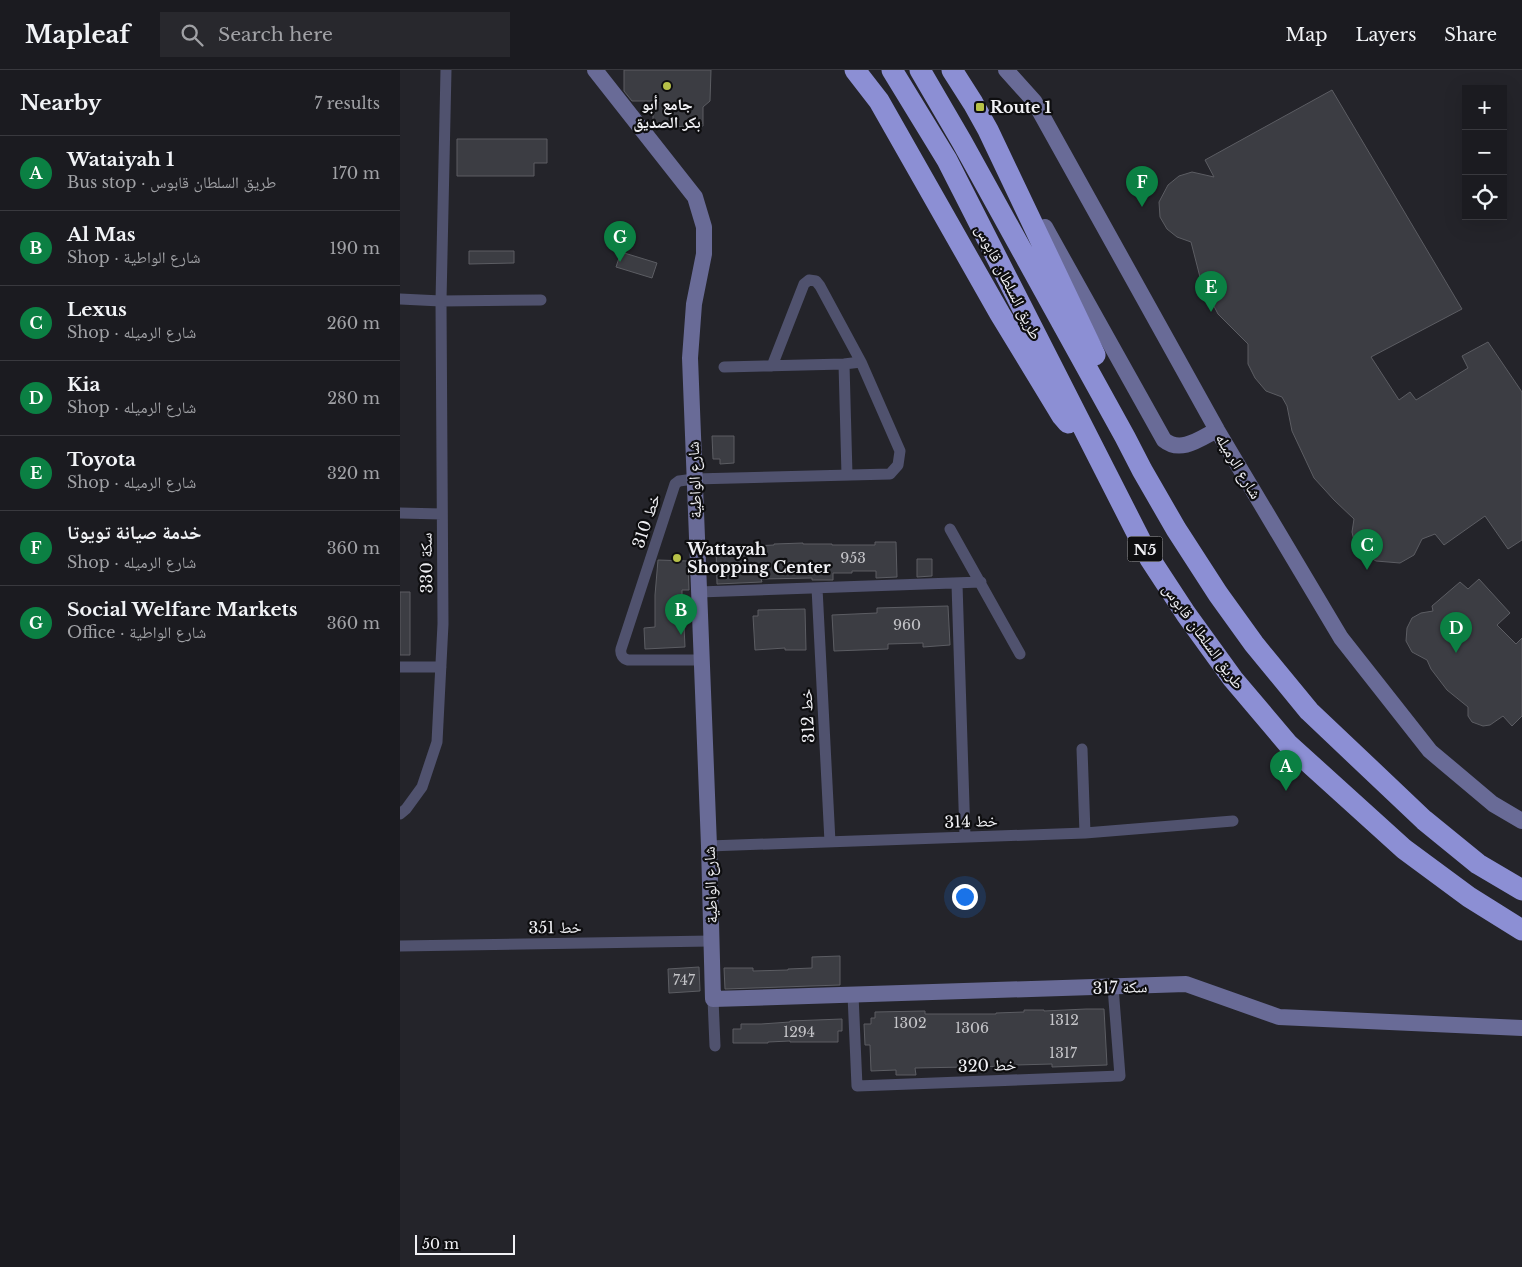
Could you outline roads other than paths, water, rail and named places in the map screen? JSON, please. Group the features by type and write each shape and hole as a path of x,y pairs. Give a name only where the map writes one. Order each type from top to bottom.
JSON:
{"highway":[{"path":"856,70 880,101 1000,314 1062,416 1092,447"},
{"name":"طريق السلطان قابوس","path":"892,70 947,160 1150,559 1186,614 1233,679 1288,744 1404,849 1469,896 1522,930"},
{"name":"طريق السلطان قابوس","path":"920,70 962,142 1176,529 1218,594 1254,644 1308,711 1424,820 1478,864 1522,890"},
{"path":"952,70 988,130 1112,391 1119,406 1126,437"}],"street":[{"name":"سكة 330","path":"400,814 422,787 437,742 443,624 441,301 446,70"},
{"name":"شارع الواطية","path":"595,70 695,197 704,228 704,254 694,304 690,358 715,1046"},
{"name":"شارع الرميله","path":"1006,70 1034,101 1217,430 1341,638 1430,751 1493,804 1522,821"},
{"path":"988,130 1000,145 1164,440 1175,446 1185,446 1217,430"},
{"path":"724,367 772,366 844,364 861,362 820,286 812,280 804,284 772,366"},
{"path":"400,299 441,301 541,300"},
{"name":"خط 310","path":"701,660 628,660 624,658 620,651 674,486 679,481 694,479 890,474 898,465 900,451 861,362"},
{"path":"844,364 847,475"},
{"path":"400,513 442,514"},
{"path":"950,528 1020,654"},
{"path":"699,592 980,582"},
{"path":"957,584 965,837"},
{"name":"خط 312","path":"817,588 830,842"},
{"path":"400,666 440,667"},
{"path":"1082,749 1086,833"},
{"name":"خط 314","path":"709,846 1086,833 1233,821"},
{"name":"خط 351","path":"400,946 711,941"},
{"name":"سكة 317","path":"713,999 1186,984 1279,1017 1522,1028"},
{"name":"خط 320","path":"853,995 856,1086 1120,1076 1113,987"}],"place":[{"name":"جامع أبو بكر الصديق","path":"667,86"},
{"name":"Route 1","path":"980,107"},
{"name":"خدمة صيانة تويوتا","path":"1142,207"},
{"name":"Social Welfare Markets","path":"620,262"},
{"name":"Toyota","path":"1211,312"},
{"name":"Wattayah Shopping Center","path":"677,558"},
{"name":"Lexus","path":"1367,570"},
{"name":"Al Mas","path":"681,635"},
{"name":"Kia","path":"1456,653"},
{"name":"Wataiyah 1","path":"1286,791"}]}
